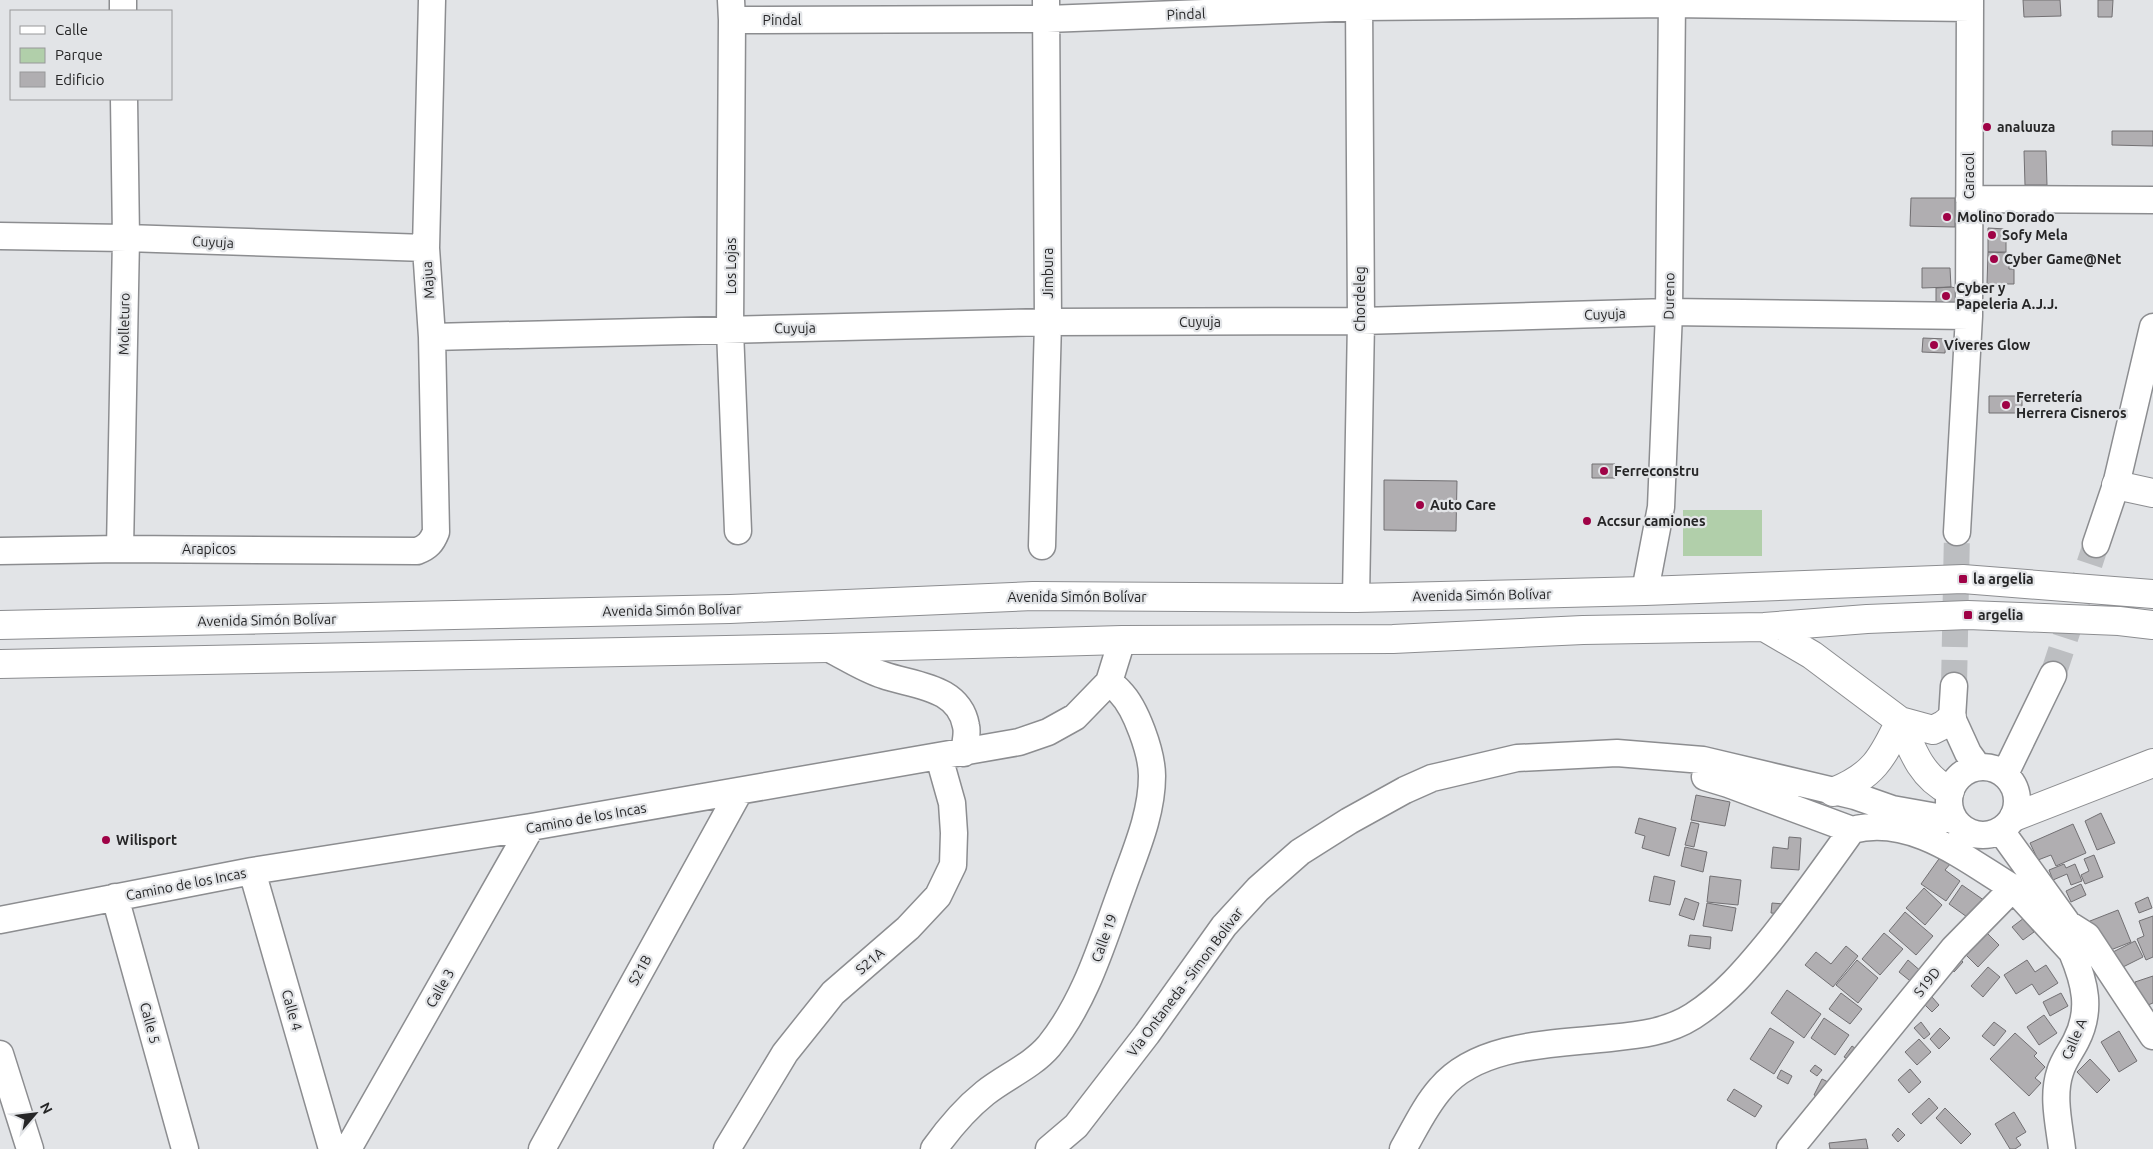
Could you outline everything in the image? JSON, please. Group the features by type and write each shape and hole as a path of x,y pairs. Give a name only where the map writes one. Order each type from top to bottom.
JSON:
{"highway":[{"path":"2116,486 2153,494"},
{"name":"Avenida Simón Bolívar","path":"0,625 730,609 1034,596 1356,598 1645,591 1963,579 2153,594"},
{"path":"0,664 828,648 1122,640 1393,639 1583,630 1764,627 1867,619 1968,615 2119,621 2153,626"},
{"path":"1764,627 1812,656 1900,721 1933,730 1952,718"},
{"path":"1900,721 1921,768 1931,779 1950,793"},
{"path":"1844,794 1878,762 1900,721"},
{"path":"2008,824 2153,763"}],"street":[{"name":"Majua","path":"418,551 427,547 433,540 436,532 432,336 426,248 432,0"},
{"name":"Pindal","path":"732,10 1046,9 1672,2 1970,4"},
{"name":"Dureno","path":"1645,591 1661,507 1669,312 1672,2"},
{"name":"Chordeleg","path":"1356,598 1361,321 1360,4"},
{"name":"Caracol","path":"1957,532 1969,316 1970,4"},
{"name":"Jimbura","path":"1042,546 1048,322 1046,9"},
{"name":"Los Lojas","path":"732,10 730,330 738,531"},
{"name":"Molleturo","path":"120,549 126,238 124,100"},
{"path":"1969,199 2153,200"},
{"name":"Cuyuja","path":"0,236 126,238 426,248"},
{"name":"Cuyuja","path":"432,336 1048,322 1361,321 1669,312 1969,316"},
{"path":"2096,544 2116,486 2153,327"},
{"name":"Arapicos","path":"0,551 120,549 418,551"},
{"name":"Camino de los Incas","path":"0,920 252,871 531,827 1019,742 1048,732 1075,717 1108,682 1122,640"},
{"path":"828,648 882,675 934,690 950,697 956,703 966,726 964,753"},
{"path":"2005,774 2053,675"},
{"name":"Calle 19","path":"934,1149 951,1124 985,1093 1024,1067 1048,1047 1080,998 1091,974 1136,847 1151,795 1152,773 1145,740 1132,708 1121,692 1108,682"},
{"path":"1954,686 1952,718 1968,753 1978,767"},
{"name":"Via Ontaneda - Simon Bolivar","path":"1049,1149 1076,1126 1147,1034 1224,926 1258,889 1300,852 1349,821 1405,790 1432,778 1484,764 1517,758 1617,753 1703,760 1844,794 1892,809 1954,820"},
{"name":"S21A","path":"726,1149 785,1053 833,993 908,928 938,896 953,865 954,833 952,802 938,756"},
{"path":"1663,757 1668,764 1676,768 1728,784 1852,830 1867,826 1890,827 1928,838 1950,848 2012,888 2080,944"},
{"path":"1978,767 1988,767 2005,774 2014,786 2017,794 2017,810 2008,824 1991,835 1981,836 1962,828 1954,820 1950,811 1950,793 1961,775 1978,767"},
{"name":"S21B","path":"542,1149 739,792"},
{"name":"Via Ontaneda - Simon Bolivar","path":"1844,794 1927,796 1950,793"},
{"path":"2008,824 2080,944 2153,1036"},
{"name":"Calle 3","path":"348,1149 531,827"},
{"path":"1403,1149 1429,1102 1442,1086 1461,1070 1481,1059 1532,1046 1640,1035 1667,1029 1693,1016 1738,980 1790,916 1852,830"},
{"name":"Calle 4","path":"252,871 332,1149"},
{"name":"S19D","path":"1790,1149 1954,948 2012,888"},
{"name":"Calle 5","path":"115,897 185,1149"},
{"name":"Calle A","path":"2062,1149 2057,1110 2057,1089 2060,1071 2078,1038 2087,1006 2080,944"},
{"path":"0,1054 30,1149"}],"green space":[{"path":"1683,510 1762,510 1762,556 1683,556"}],"building":[{"path":"2023,0 2060,0 2061,16 2024,17"},
{"path":"2098,0 2113,0 2112,17 2098,17"},
{"path":"2112,131 2153,131 2153,146 2112,145"},
{"path":"2024,151 2046,151 2047,185 2025,185"},
{"path":"1911,198 1955,198 1955,227 1910,226"},
{"path":"1988,228 2006,229 2006,252 1988,252"},
{"path":"1988,252 2009,253 2009,269 2014,269 2014,284 1987,284"},
{"path":"1922,268 1950,268 1951,287 1922,288"},
{"name":"Cyber y Papeleria A.J.J.","path":"1936,288 1956,288 1956,304 1936,303"},
{"name":"Víveres Glow","path":"1923,338 1946,339 1945,353 1922,352"},
{"name":"Ferretería Herrera Cisneros","path":"1989,396 2022,396 2022,413 1989,413"},
{"name":"Ferreconstru","path":"1592,464 1615,464 1615,478 1592,478"},
{"name":"Auto Care","path":"1384,480 1457,481 1456,531 1384,530"},
{"path":"1696,795 1730,802 1725,826 1691,820"},
{"path":"2101,813 2115,843 2097,850 2085,821"},
{"path":"1639,818 1676,828 1669,856 1642,848 1645,836 1635,833"},
{"path":"1691,822 1699,824 1694,847 1685,845"},
{"path":"2073,824 2086,853 2056,866 2051,855 2038,860 2030,843"},
{"path":"1789,837 1801,838 1799,870 1771,868 1773,847 1788,849"},
{"path":"1685,847 1707,852 1703,872 1681,866"},
{"path":"2094,855 2103,877 2085,884 2081,875 2089,871 2084,859"},
{"path":"1941,856 1951,863 1945,870 1960,881 1946,901 1921,884"},
{"path":"2064,864 2066,868 2075,864 2082,881 2071,885 2067,874 2053,880 2049,870"},
{"path":"1654,876 1675,881 1670,905 1649,901"},
{"path":"1710,876 1741,880 1738,905 1707,902"},
{"path":"2081,884 2086,895 2071,902 2066,891"},
{"path":"1962,885 1988,903 1974,922 1949,904"},
{"path":"1924,888 1942,905 1925,925 1906,908"},
{"path":"2148,897 2152,908 2139,913 2135,903"},
{"path":"1685,898 1699,903 1694,920 1679,915"},
{"path":"1707,903 1736,908 1732,931 1703,926"},
{"path":"1772,903 1784,904 1782,914 1771,913"},
{"path":"2118,910 2131,942 2103,953 2090,921"},
{"path":"1905,912 1933,936 1916,955 1889,931"},
{"path":"2153,916 2153,957 2146,960 2137,939 2144,936 2139,921"},
{"path":"2024,918 2034,932 2023,940 2012,927"},
{"path":"1981,927 1999,945 1978,967 1960,949"},
{"path":"1884,933 1903,949 1880,975 1862,959"},
{"path":"1690,935 1711,937 1710,949 1688,946"},
{"path":"2135,941 2143,957 2113,972 2105,956"},
{"path":"1846,946 1858,956 1833,987 1805,965 1816,952 1831,964"},
{"path":"1956,955 1963,962 1954,972 1948,966"},
{"path":"1857,960 1878,978 1858,1003 1836,985"},
{"path":"1908,960 1923,973 1914,984 1899,972"},
{"path":"2027,960 2035,972 2046,965 2058,983 2039,995 2032,984 2016,994 2004,975"},
{"path":"1988,967 2000,977 1983,997 1971,986"},
{"path":"2153,976 2153,1003 2143,1007 2135,982"},
{"path":"1787,990 1821,1014 1804,1038 1771,1013"},
{"path":"1841,993 1862,1009 1850,1024 1829,1009"},
{"path":"2061,993 2068,1006 2050,1016 2043,1002"},
{"path":"1932,997 1939,1005 1932,1012 1924,1004"},
{"path":"2044,1015 2057,1033 2039,1045 2027,1027"},
{"path":"1824,1018 1849,1035 1835,1055 1811,1038"},
{"path":"1921,1022 1930,1034 1924,1039 1914,1028"},
{"path":"1994,1022 2006,1031 1994,1046 1982,1036"},
{"path":"1770,1028 1794,1042 1774,1074 1750,1059"},
{"path":"1940,1028 1950,1038 1939,1049 1930,1039"},
{"path":"2119,1031 2137,1061 2119,1072 2101,1042"},
{"path":"2015,1033 2037,1053 2034,1056 2045,1067 2035,1078 2041,1083 2029,1096 1990,1059"},
{"path":"1919,1039 1931,1052 1917,1065 1905,1052"},
{"path":"1852,1046 1859,1051 1852,1061 1844,1057"},
{"path":"2090,1059 2110,1080 2097,1093 2077,1072"},
{"path":"1815,1065 1822,1070 1817,1076 1810,1071"},
{"path":"1910,1069 1921,1082 1909,1093 1898,1080"},
{"path":"1781,1070 1792,1076 1788,1084 1777,1078"},
{"path":"1822,1079 1830,1083 1823,1099 1814,1095"},
{"path":"1734,1089 1762,1106 1755,1117 1727,1100"},
{"path":"1929,1098 1938,1108 1921,1124 1912,1114"},
{"path":"1945,1108 1971,1134 1961,1144 1936,1118"},
{"path":"2014,1112 2026,1132 2016,1138 2021,1145 2015,1149 2010,1149 1995,1124"},
{"path":"1898,1128 1905,1135 1898,1142 1892,1135"},
{"path":"1866,1139 1868,1149 1830,1149 1829,1143"}],"tunnel":[{"path":"1954,686 1957,532"},
{"path":"2053,675 2096,544"}],"place":[{"name":"analuuza","path":"1987,127"},
{"name":"Molino Dorado","path":"1947,217"},
{"name":"Sofy Mela","path":"1992,235"},
{"name":"Cyber Game@Net","path":"1994,259"},
{"name":"Cyber y Papeleria A.J.J.","path":"1946,296"},
{"name":"Víveres Glow","path":"1934,345"},
{"name":"Ferretería Herrera Cisneros","path":"2006,405"},
{"name":"Ferreconstru","path":"1604,471"},
{"name":"Auto Care","path":"1420,505"},
{"name":"Accsur camiones","path":"1587,521"},
{"name":"la argelia","path":"1963,579"},
{"name":"argelia","path":"1968,615"},
{"name":"Wilisport","path":"106,840"}]}
